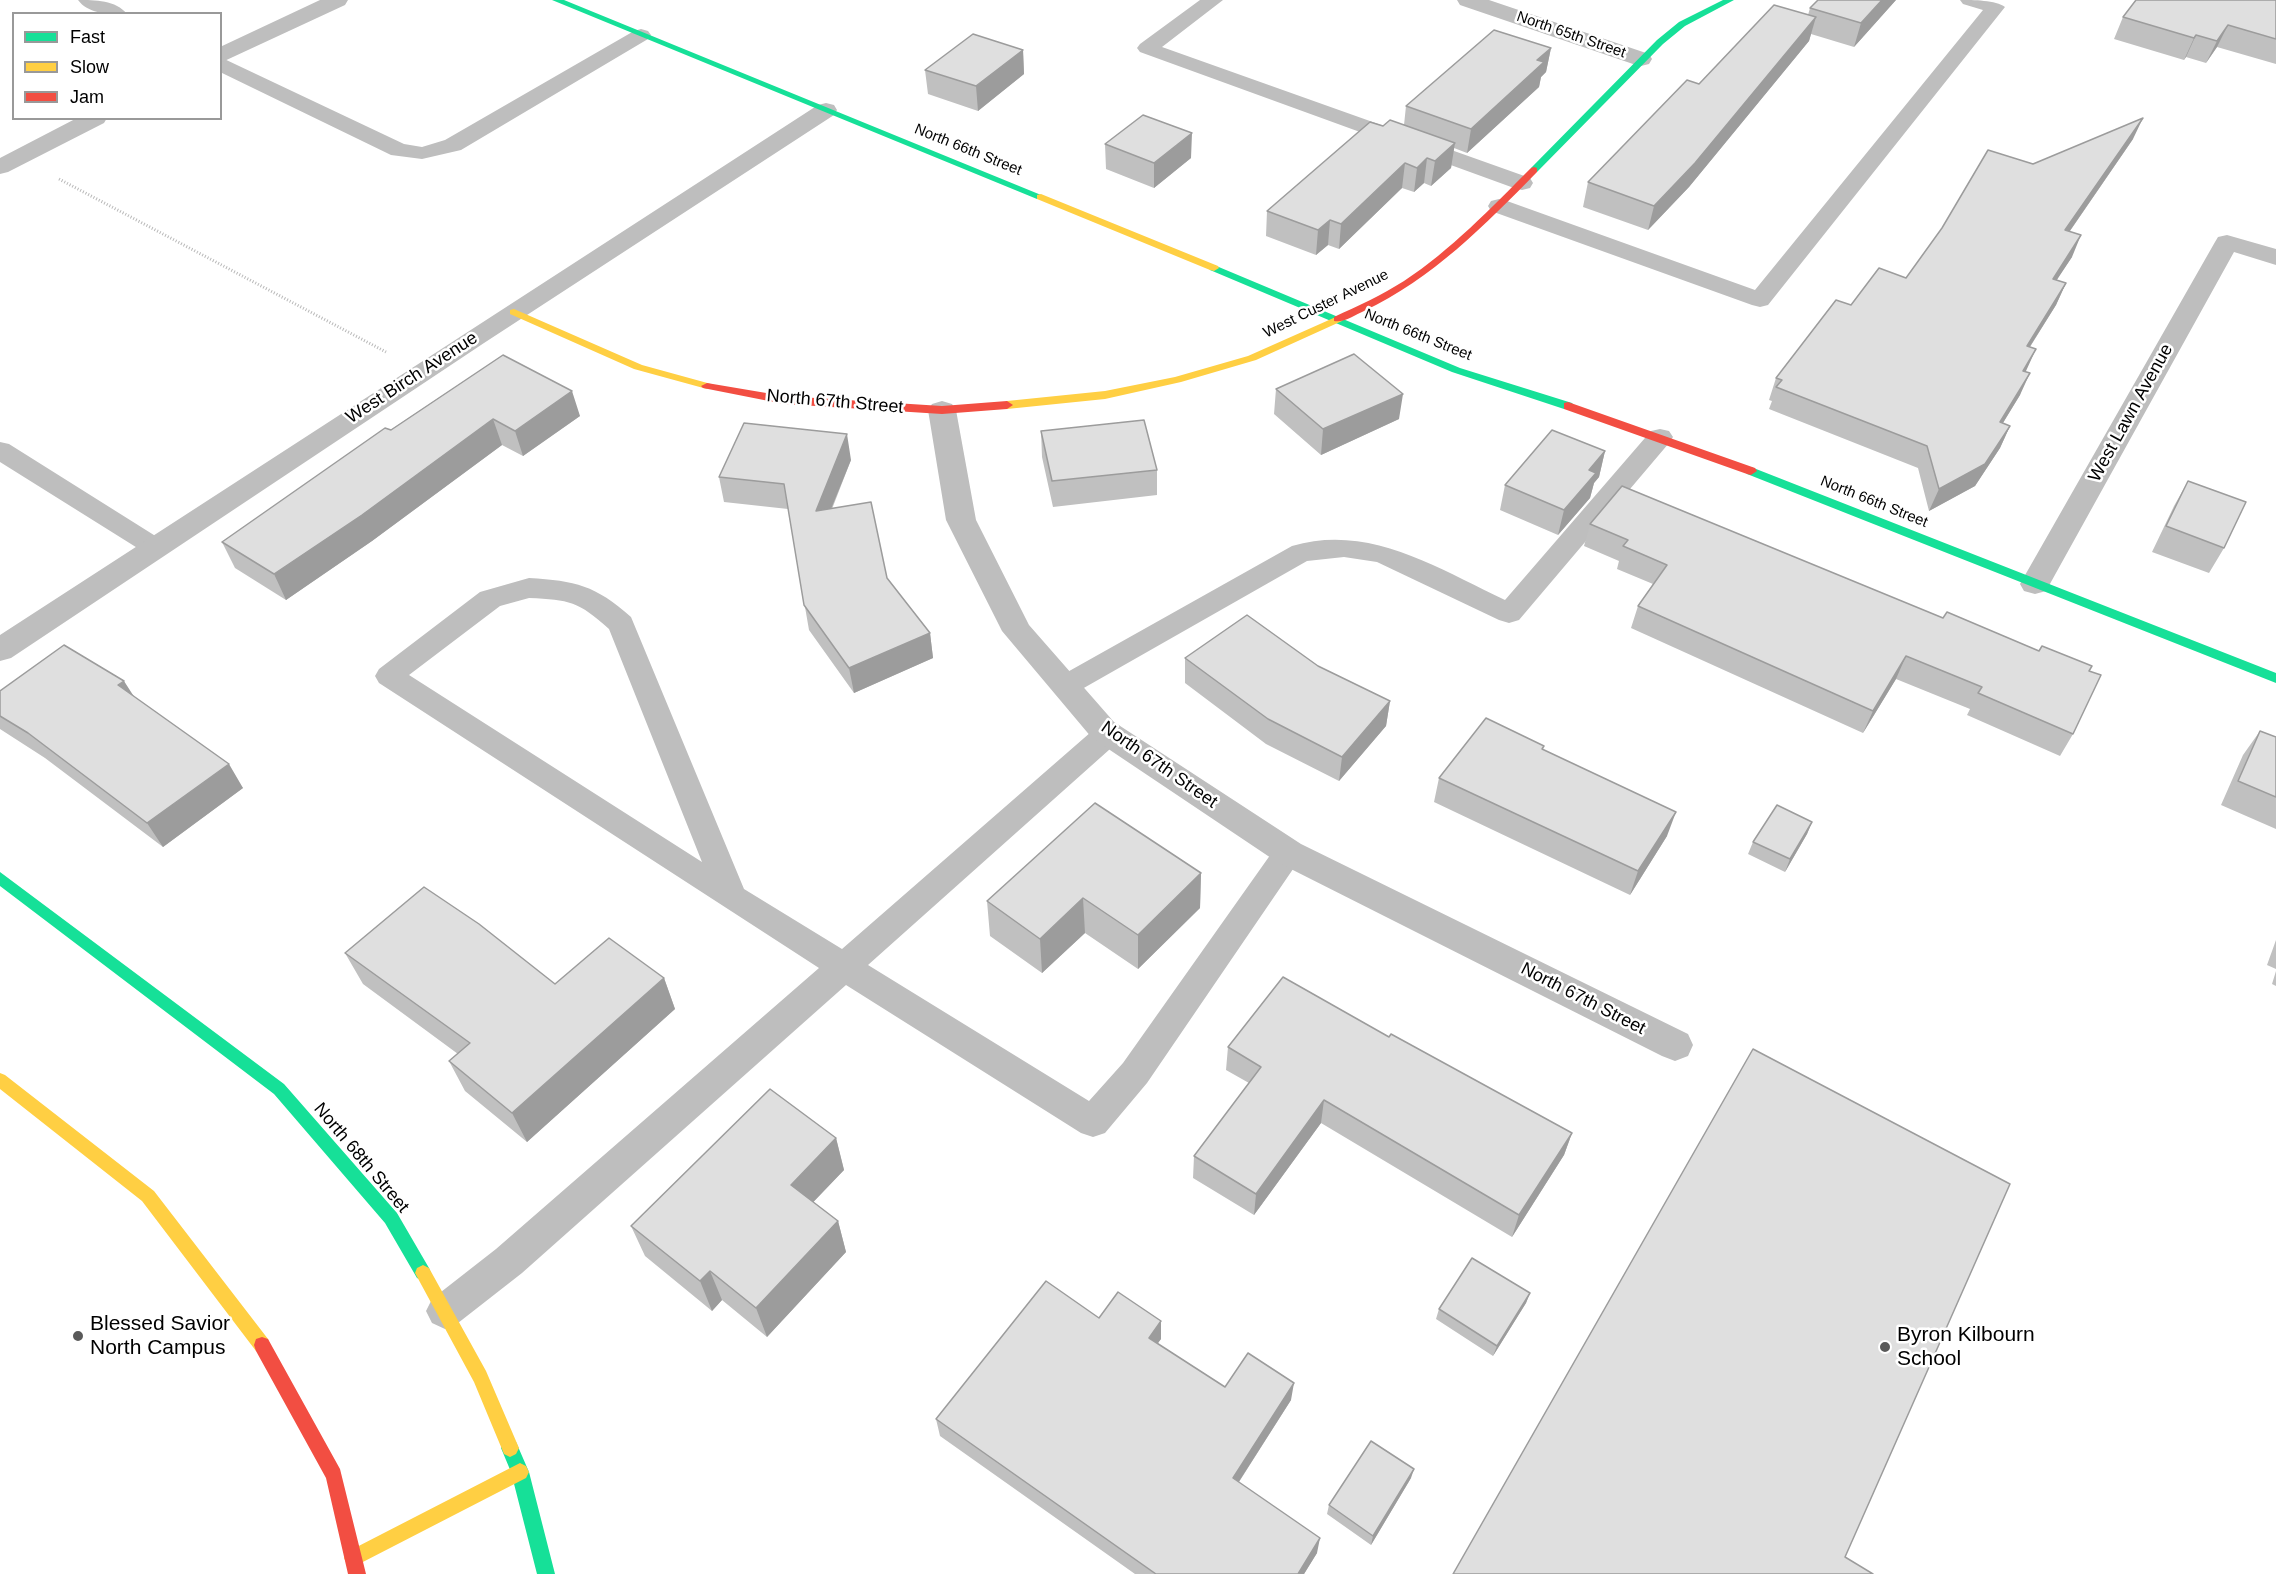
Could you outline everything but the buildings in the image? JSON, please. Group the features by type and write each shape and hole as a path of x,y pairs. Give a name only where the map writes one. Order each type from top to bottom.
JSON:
{"street":[{"path":"222,55 337,0"},
{"name":"North 66th Street","path":"556,0 1338,319 1456,370 1660,437 2276,678"},
{"name":"North 65th Street","path":"1468,0 1641,59"},
{"name":"West Custer Avenue","path":"942,410 1105,395 1177,380 1252,358 1379,300 1418,276 1498,206 1641,59 1682,24 1730,0"},
{"name":"West Birch Avenue","path":"0,650 826,110"},
{"path":"0,167 92,120"},
{"name":"West Lawn Avenue","path":"2035,584 2227,242 2276,257"},
{"name":"North 67th Street","path":"514,312 638,367 709,387 784,400 942,410 961,520 1017,631 1108,733 1289,853 1675,1045"},
{"name":"North 68th Street","path":"0,878 279,1089 391,1218 480,1377 520,1472 546,1574"},
{"path":"0,1080 148,1196 258,1338 334,1475 357,1574"},
{"path":"353,1558 520,1472"}],"lane":[{"path":"88,0 114,12"},
{"path":"1213,0 1147,48 1522,183"},
{"path":"1498,206 1760,300 1995,7 1970,0"},
{"path":"222,64 399,150 422,153 453,145 641,35"},
{"path":"1065,686 1301,552 1344,548 1383,554 1509,613 1660,437"},
{"path":"0,450 156,548"},
{"path":"732,897 621,624 599,604 568,590 529,588 490,599 389,676 732,897 1093,1122 1135,1073 1289,853"},
{"path":"445,1311 509,1261 1108,733"}],"path":[{"path":"53,175 387,352"}],"traffic: fast":[{"path":"556,0 1041,197"},
{"path":"1534,170 1660,42 1682,24 1730,0"},
{"path":"1214,268 1456,370 1568,406"},
{"path":"1751,471 2276,678"},
{"path":"0,878 279,1089 391,1218 423,1273"},
{"path":"510,1448 520,1472 546,1574"}],"traffic: slow":[{"path":"1041,197 1214,268"},
{"path":"514,312 638,367 707,386"},
{"path":"1007,405 1105,395 1177,380 1252,358 1338,319"},
{"path":"0,1080 148,1196 262,1345"},
{"path":"423,1273 480,1377 510,1448"},
{"path":"353,1558 520,1472"}],"traffic: jam":[{"path":"1338,319 1390,294 1419,275 1478,225 1534,170"},
{"path":"707,386 784,400 942,410 1007,405"},
{"path":"1568,406 1751,471"},
{"path":"262,1345 334,1475 357,1574"}],"place":[{"name":"Blessed Savior North Campus","path":"78,1336"},
{"name":"Byron Kilbourn School","path":"1885,1347"}]}
